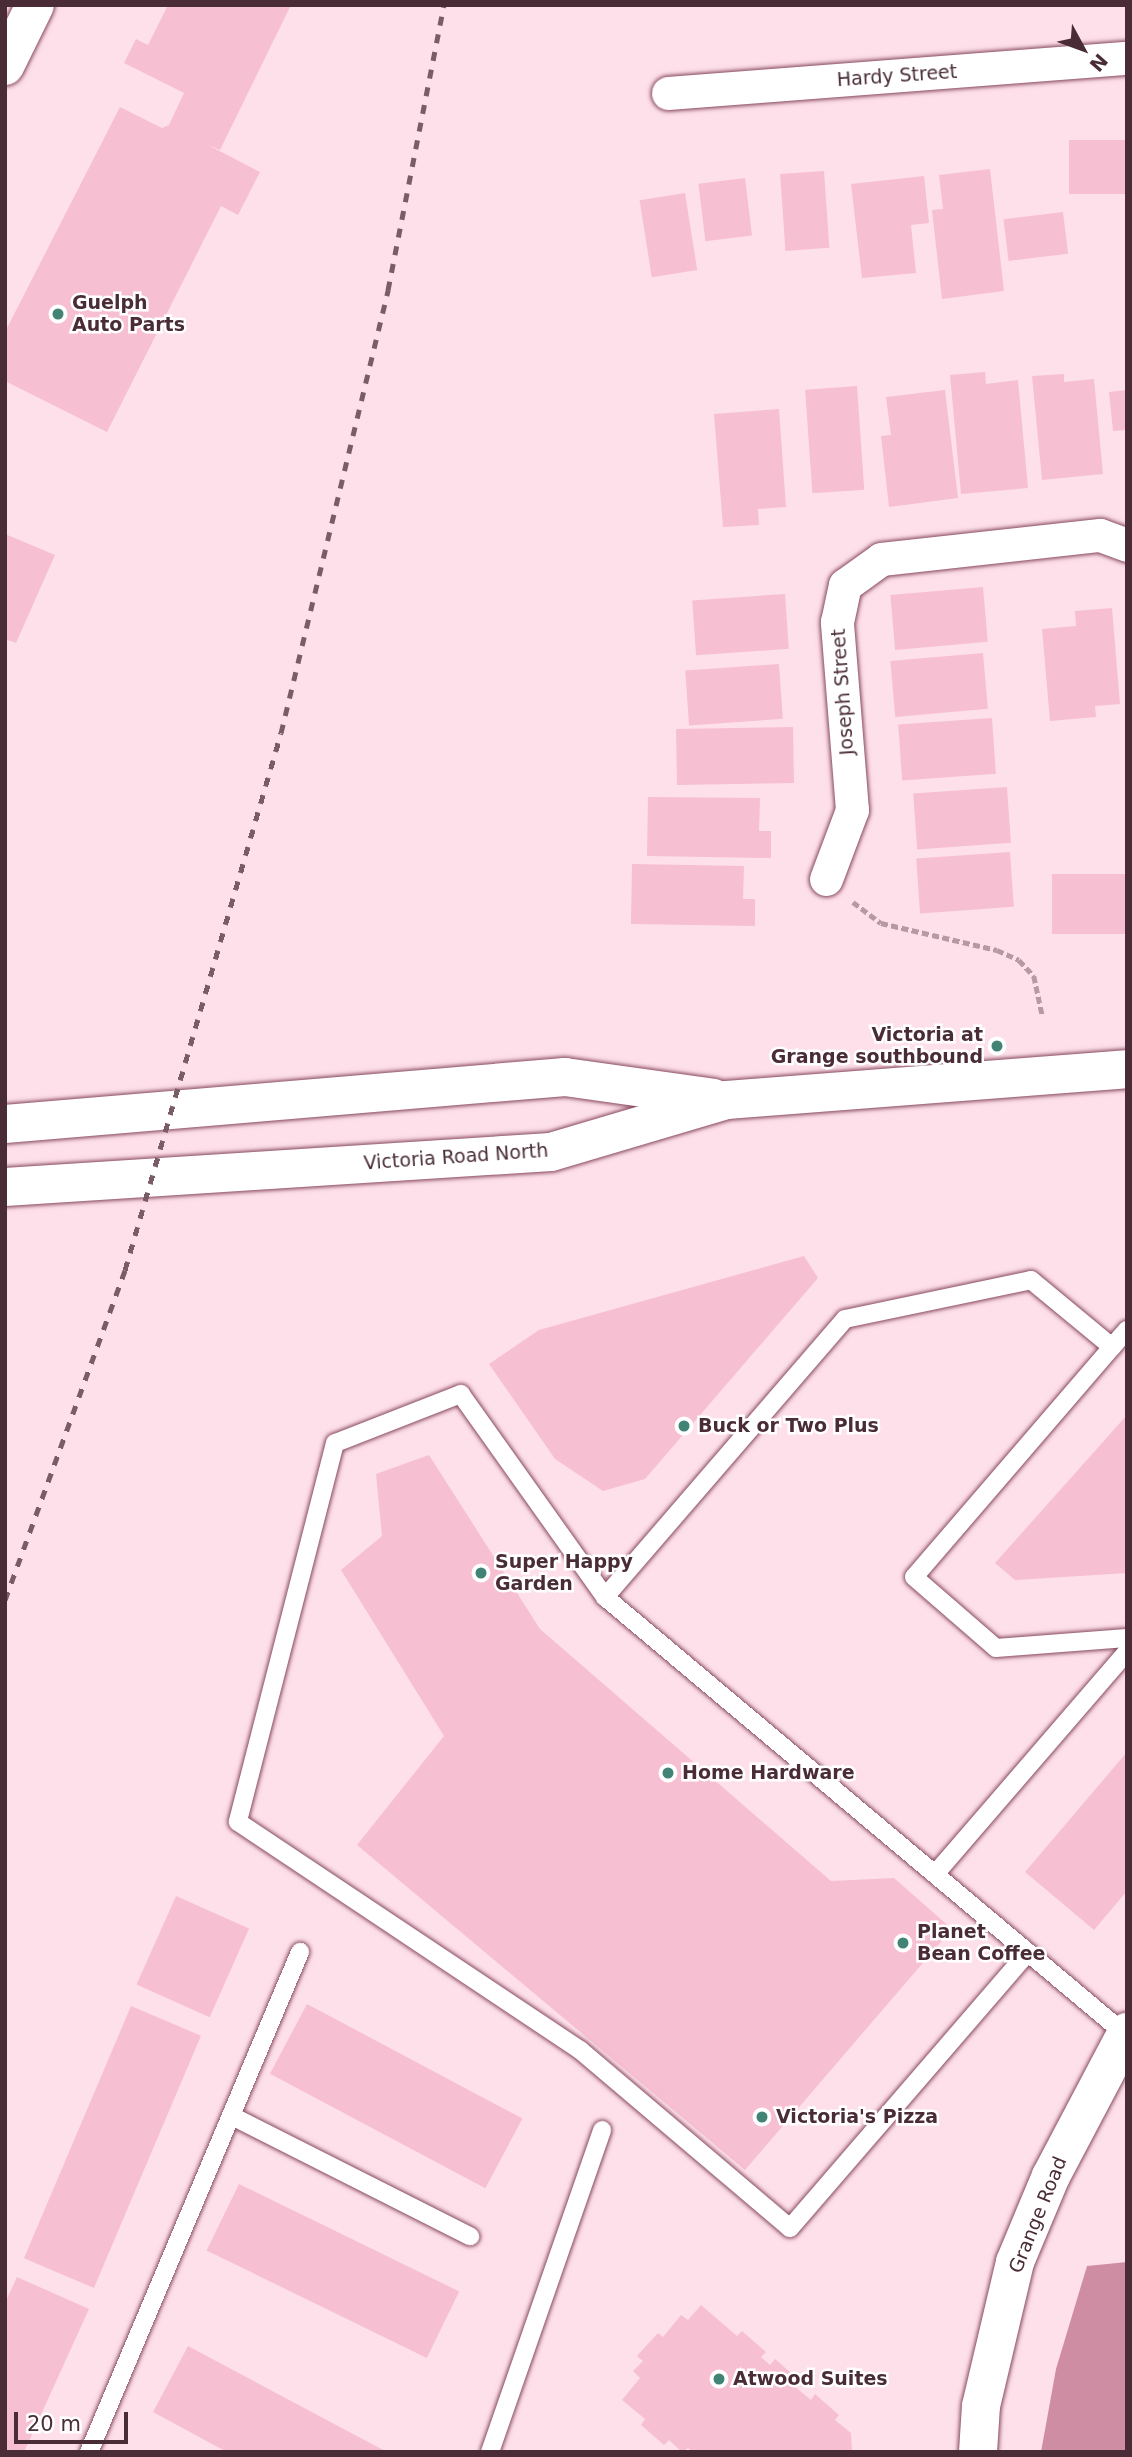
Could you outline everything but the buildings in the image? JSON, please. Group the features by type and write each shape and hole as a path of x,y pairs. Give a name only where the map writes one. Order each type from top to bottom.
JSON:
{"main road":[{"path":"5,66 35,5"},
{"name":"Victoria Road North","path":"5,1187 551,1152 726,1100 1127,1069"},
{"name":"Victoria Road North","path":"5,1124 565,1077 726,1100"},
{"name":"Grange Road","path":"978,2452 981,2406 1015,2262 1051,2176 1126,2033"}],"street":[{"name":"Hardy Street","path":"668,93 1127,58"},
{"name":"Joseph Street","path":"826,879 852,810 836,622 845,585 880,559 1100,535 1127,545"}],"lane":[{"path":"605,1597 845,1319 1031,1280 1112,1347"},
{"path":"1127,1330 914,1577 996,1648 1127,1638"},
{"path":"1028,1952 790,2228 580,2050 238,1822 335,1443 461,1394 605,1597 1126,2033"},
{"path":"936,1873 1127,1652"},
{"path":"96,2449 300,1952"},
{"path":"232,2116 470,2236"},
{"path":"490,2452 602,2130"}],"path":[{"path":"826,879 881,923 997,950 1019,960 1034,976 1042,1015"}],"shaded area":[{"path":"1127,2262 1127,2452 1041,2452 1056,2369 1087,2266"}],"railway":[{"path":"5,1600 125,1270 281,733 388,290 444,5"}],"place":[{"name":"Guelph Auto Parts","path":"58,314"},
{"name":"Victoria at Grange southbound","path":"997,1046"},
{"name":"Buck or Two Plus","path":"684,1426"},
{"name":"Super Happy Garden","path":"481,1573"},
{"name":"Home Hardware","path":"668,1773"},
{"name":"Planet Bean Coffee","path":"903,1943"},
{"name":"Victoria's Pizza","path":"762,2117"},
{"name":"Atwood Suites","path":"719,2379"}]}
